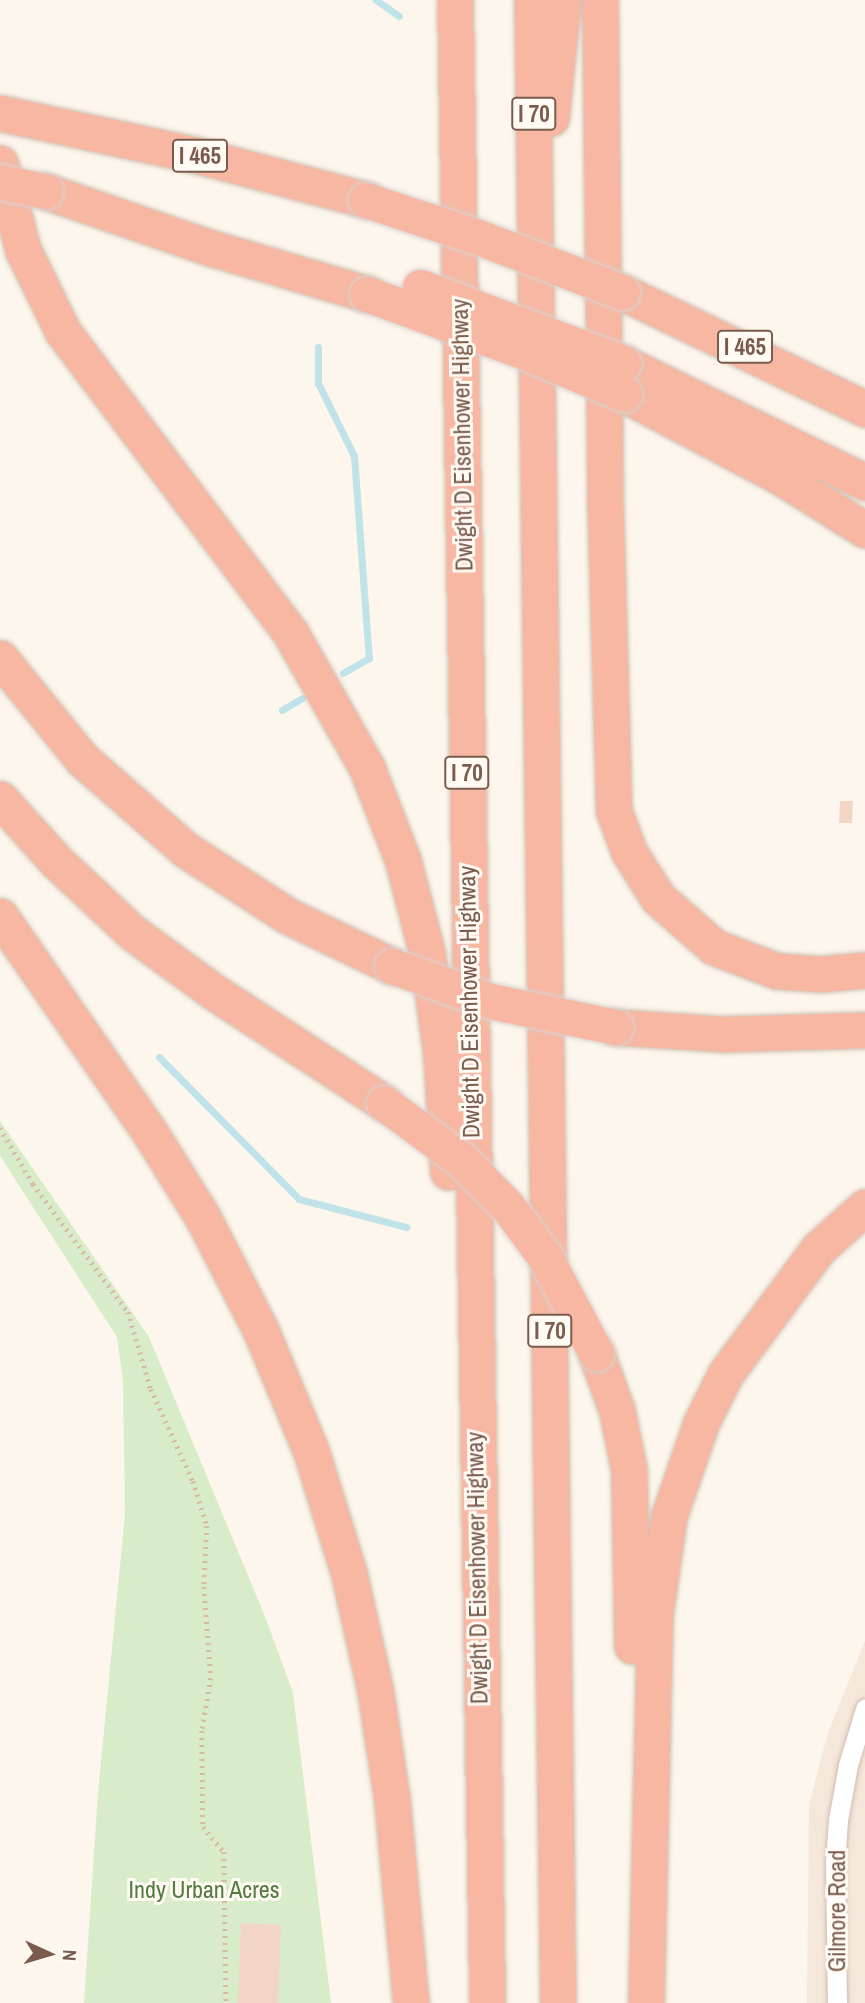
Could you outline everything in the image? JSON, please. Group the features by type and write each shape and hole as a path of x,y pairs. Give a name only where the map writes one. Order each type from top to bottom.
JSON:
{"highway":[{"name":"Dwight D Eisenhower Highway","path":"456,0 476,1545 487,2003"},
{"name":"I 70","path":"532,0 558,2003"},
{"path":"536,228 561,46 563,0"},
{"path":"600,0 605,524 614,811 629,852 658,898 714,947 776,971 821,974 865,970"},
{"name":"I 465","path":"16,117 196,155 366,201 478,237 622,292 865,409"},
{"path":"0,163 23,250 63,332 291,634 367,768 403,861 436,997 458,1362 476,1545"},
{"name":"I 465","path":"0,182 251,235 367,282 623,378 865,482"},
{"path":"623,378 735,451 865,530"},
{"path":"0,658 82,759 186,850 288,916 392,966 490,1001 615,1027 722,1034 865,1030"},
{"path":"0,799 56,861 133,933 214,992 384,1103 456,1155 508,1207 545,1257 596,1353 625,1445 632,1514 630,2003"},
{"path":"0,916 149,1131 202,1216 261,1331 311,1451 338,1534 375,1689 393,1811 411,2003"},
{"path":"646,2003 654,1646 669,1516 701,1423 726,1373 771,1306 818,1249 865,1207"}],"street":[{"name":"Gilmore Road","path":"837,2003 838,1820 848,1765 865,1709"}],"path":[{"path":"0,1128 33,1184 128,1312 151,1389 193,1481 207,1526 204,1587 211,1678 202,1731 203,1827 224,1852 226,2003"}],"shaded area":[{"path":"865,1641 865,2003 807,2003 809,1804 828,1733"}],"green space":[{"name":"Indy Urban Acres","path":"0,1121 149,1337 266,1619 293,1693 331,2003 84,2003 98,1793 125,1514 123,1382 117,1337 0,1156"}],"building":[{"path":"840,801 853,801 852,823 839,823"},
{"path":"241,1923 281,1925 278,2003 238,2003"}],"waterway":[{"path":"376,0 399,16"},
{"path":"318,347 318,383 354,456 369,658 343,673"},
{"path":"282,710 302,698"},
{"path":"159,1057 299,1199 406,1227"}]}
